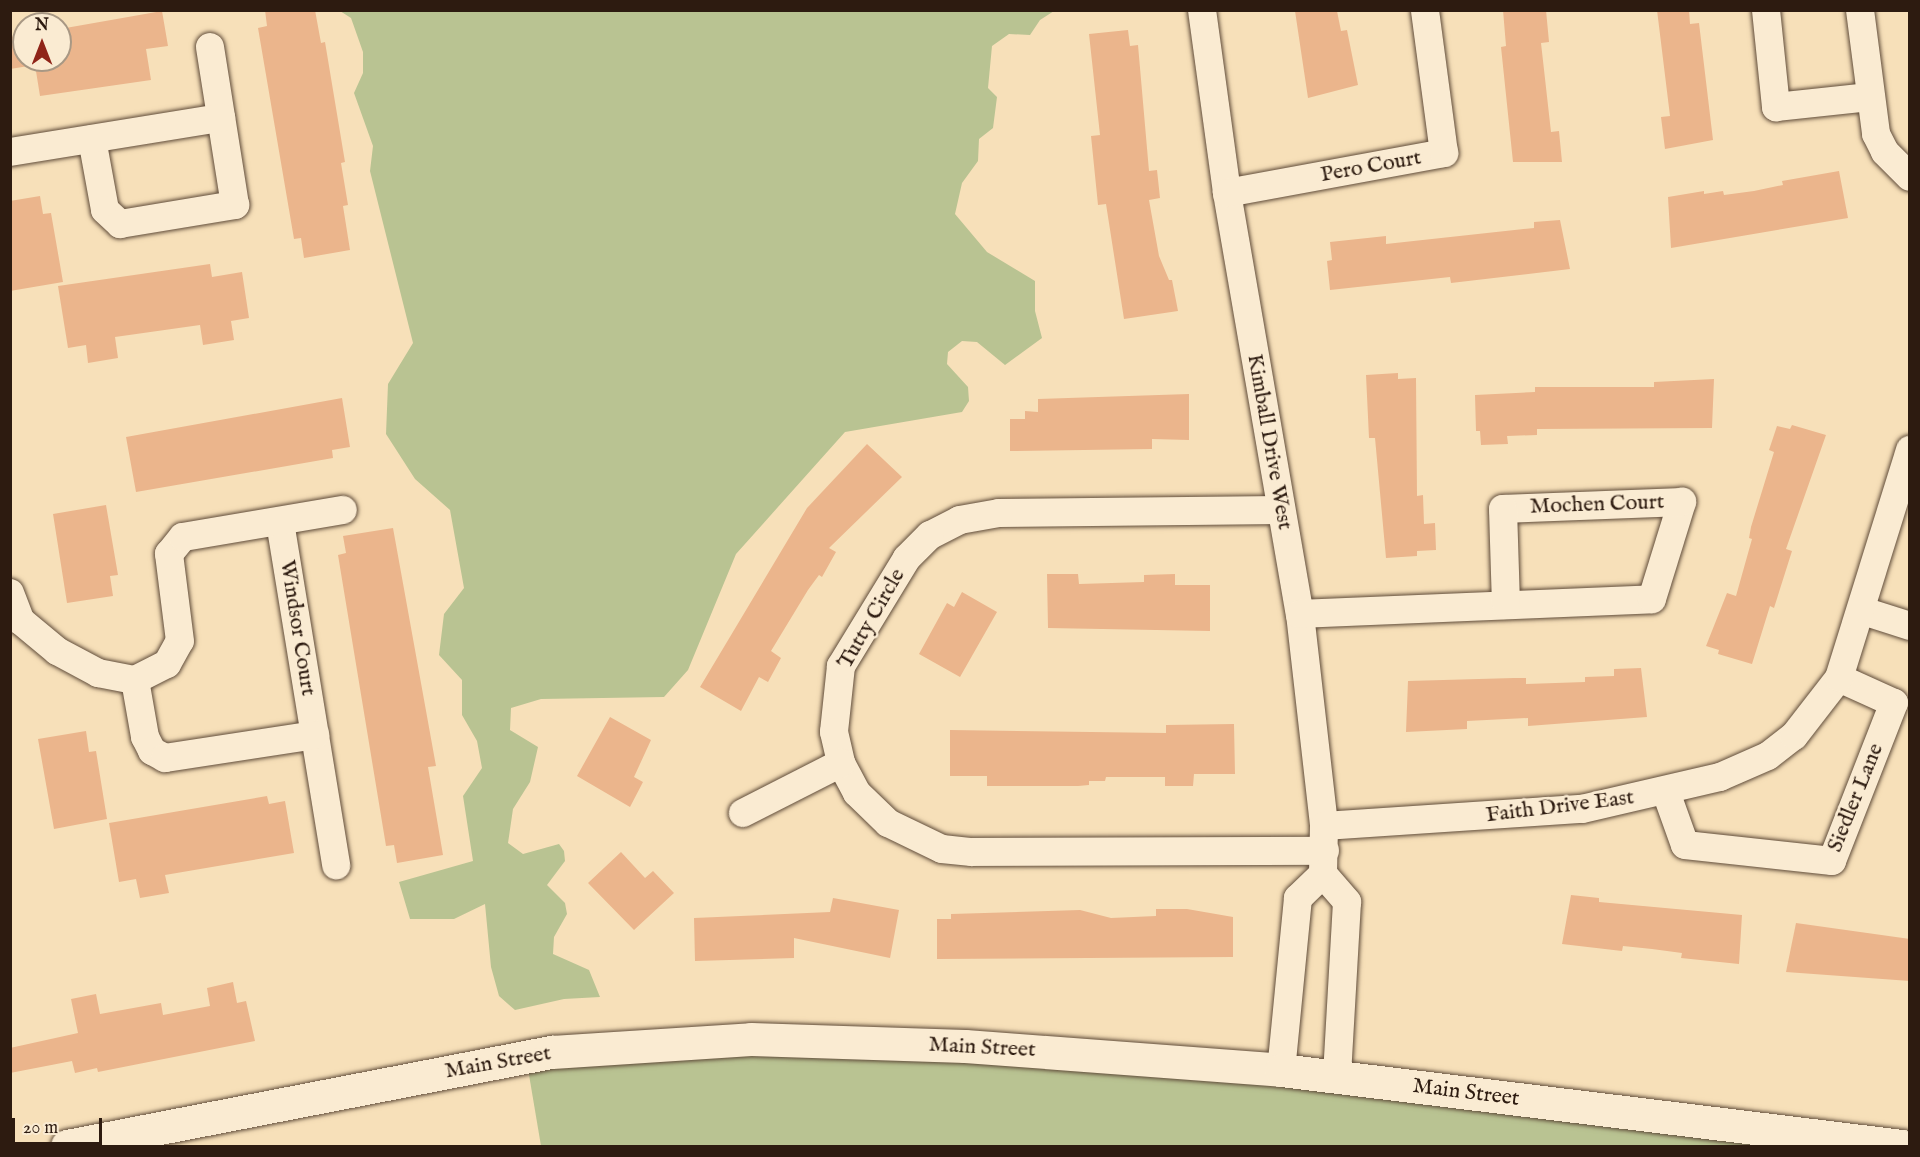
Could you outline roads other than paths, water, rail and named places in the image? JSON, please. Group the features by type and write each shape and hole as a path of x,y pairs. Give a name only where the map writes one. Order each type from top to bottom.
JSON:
{"main road":[{"name":"Main Street","path":"67,1146 552,1052 751,1039 965,1046 1281,1070 1902,1146"}],"street":[{"name":"Kimball Drive West","path":"1202,10 1227,193 1300,614 1324,850"},
{"name":"Pero Court","path":"1227,193 1444,153 1425,10"},
{"path":"1766,10 1776,107 1869,97"},
{"path":"1860,10 1869,97 1876,134 1886,152 1910,177"},
{"path":"92,139 105,210 120,224 235,206 210,47"},
{"path":"10,152 221,118"},
{"name":"Faith Drive East","path":"1324,850 1582,809 1666,792 1720,777 1768,756 1794,736 1839,678 1863,611 1910,450"},
{"name":"Mochen Court","path":"1300,614 1652,599 1682,502 1503,509 1506,605"},
{"path":"10,593 21,621 57,651 98,673 135,680 167,664 180,641 170,569 174,544 183,537 343,510"},
{"name":"Tutty Circle","path":"1281,510 999,513 960,520 930,535 907,558 842,666 834,732 841,763 857,793 888,823 942,849 972,852 1324,850"},
{"name":"Windsor Court","path":"280,522 336,865"},
{"path":"1863,611 1910,626"},
{"name":"Siedler Lane","path":"1666,792 1685,845 1832,861 1894,703 1839,678"},
{"path":"135,680 145,737 152,751 165,758 315,735"},
{"path":"743,813 841,763"},
{"path":"1281,1070 1298,898 1324,850"},
{"path":"1324,850 1347,902 1337,1077"}]}
